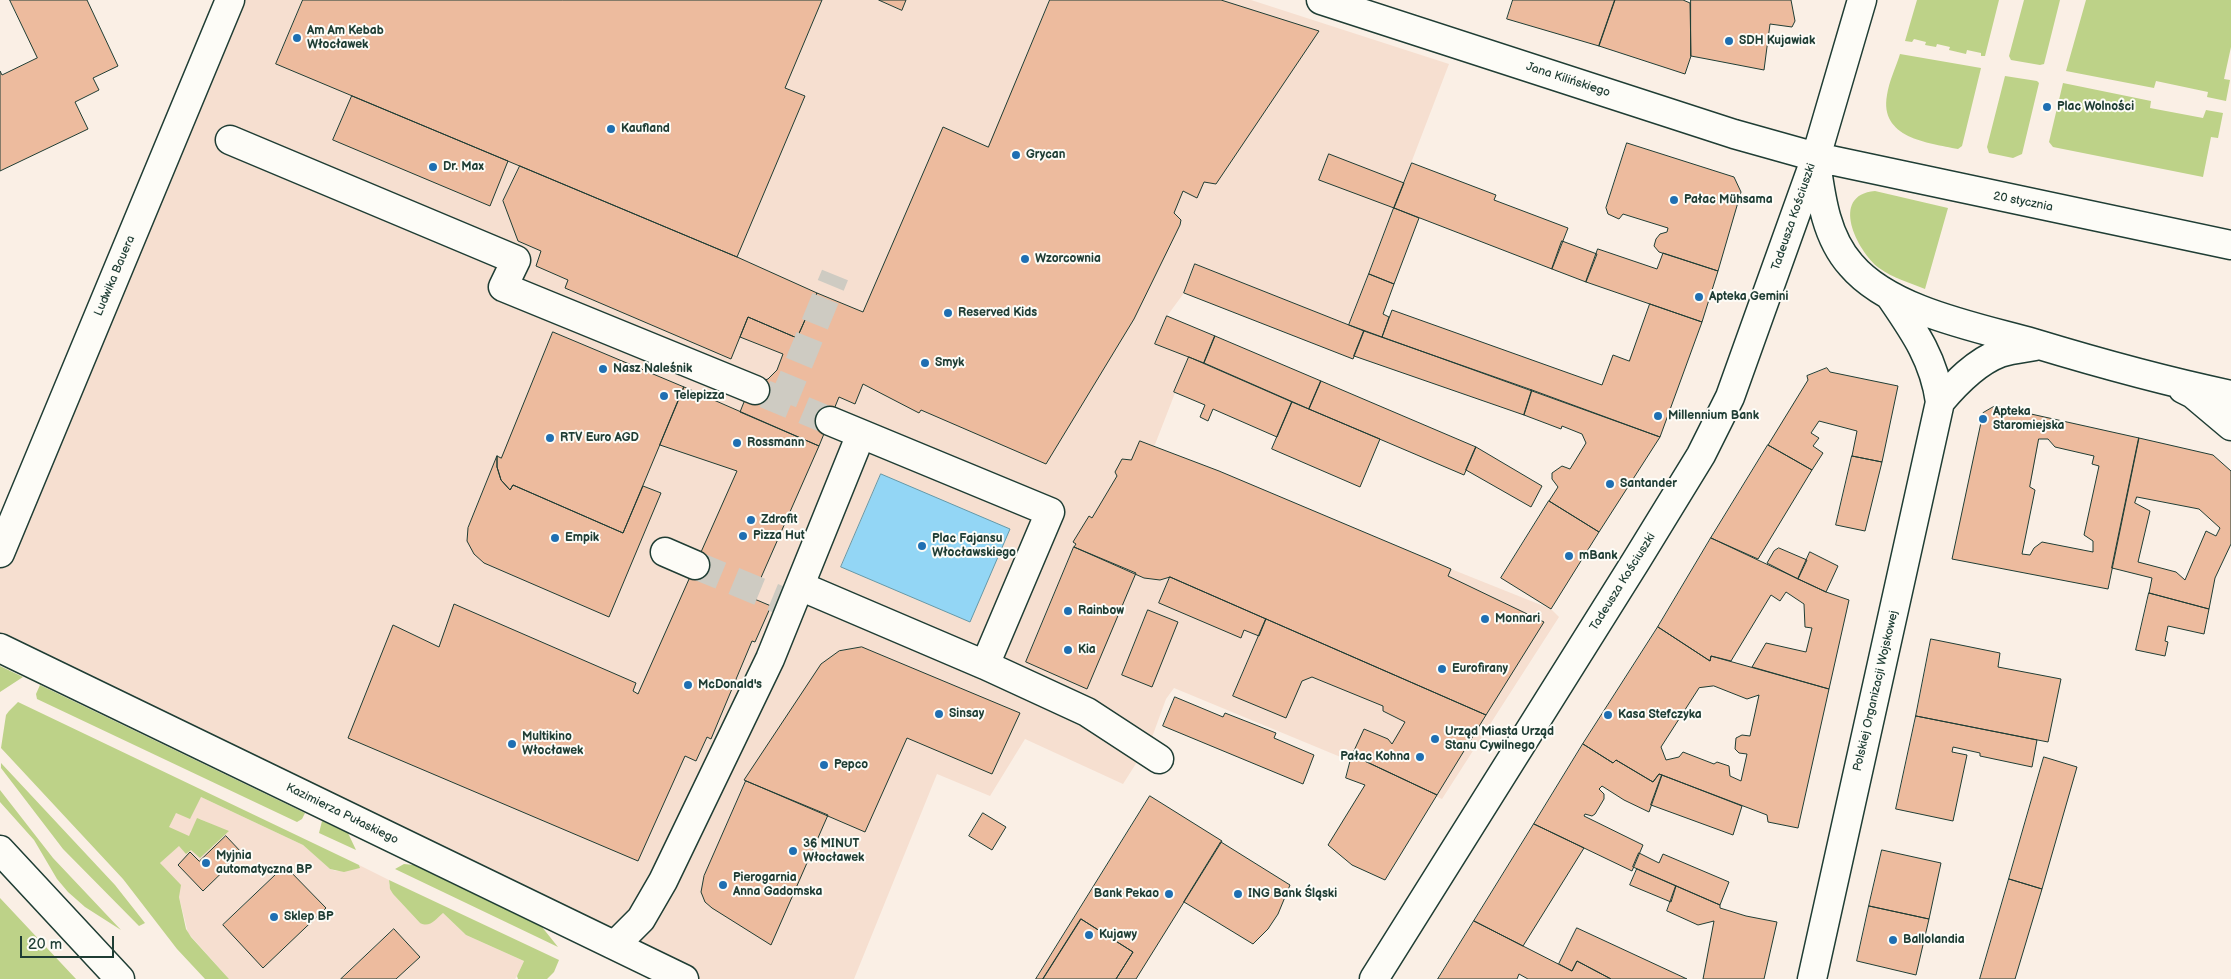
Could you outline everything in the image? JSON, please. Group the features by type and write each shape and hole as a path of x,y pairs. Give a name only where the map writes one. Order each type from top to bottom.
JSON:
{"street":[{"name":"Ludwika Bauera","path":"0,553 230,0"},
{"name":"Jana Kilińskiego","path":"1321,0 1734,134 1816,158"},
{"path":"1862,0 1816,158 1823,209 1841,251 1850,264 1866,281 1908,305 1959,322 2171,383 2231,395"},
{"path":"230,140 516,260 503,287 755,390"},
{"name":"20 stycznia","path":"1816,158 2231,245"},
{"name":"Tadeusza Kościuszki","path":"1374,979 1701,455 1730,397 1816,158"},
{"name":"Polskiej Organizacji Wojskowej","path":"1812,979 1940,402 1933,370 1923,345 1890,296"},
{"path":"1940,402 1965,376 1982,363 2001,353 2039,345"},
{"path":"2171,383 2193,394 2231,426"},
{"path":"830,421 1050,512 985,665"},
{"path":"615,945 641,919 662,882 770,659 862,434"},
{"path":"665,552 695,565"},
{"path":"800,586 985,665 1087,712 1159,759"},
{"name":"Kazimierza Pułaskiego","path":"0,648 684,979"},
{"path":"1,852 120,979"}],"shaded area":[{"path":"230,0 1251,0 1449,64 1349,325 1195,264 1184,293 1167,316 1155,343 1189,357 1154,447 1219,471 1551,609 1559,617 1442,799 1174,688 1166,699 1151,740 1123,784 1025,739 990,796 937,774 854,979 684,979 0,648 0,553"},
{"path":"201,797 303,845 330,869 336,871 360,868 359,865 389,880 393,894 420,923 443,913 466,935 524,961 517,976 515,979 229,979 188,933 179,897 179,889 160,863 179,845 191,850 228,832 200,819 191,839 164,827 173,807"}],"green space":[{"path":"1917,0 1999,0 1985,56 1981,56 1981,53 1967,50 1966,54 1949,50 1950,47 1937,44 1936,47 1925,45 1926,42 1914,39 1912,42 1905,41"},
{"path":"2024,0 2060,0 2044,64 2011,60 2009,56"},
{"path":"2086,0 2231,0 2231,47 2224,79 2230,80 2226,101 2207,97 2208,92 2156,81 2154,88 2066,71"},
{"path":"1900,54 1981,68 1962,146 1958,149 1920,141 1908,136 1890,121 1887,109 1887,95"},
{"path":"2005,76 2037,81 2039,83 2022,154 2013,158 1989,153 1987,147"},
{"path":"2063,83 2151,101 2150,108 2203,118 2206,110 2223,113 2218,138 2211,137 2203,177 2053,147 2049,142"},
{"path":"1875,191 1948,208 1925,289 1884,272 1871,260 1856,237 1851,225 1850,213 1853,202 1861,195"},
{"path":"0,666 23,677 0,692"},
{"path":"40,685 305,813 302,819 297,822 37,699 36,694"},
{"path":"18,702 359,865 360,868 344,872 330,869 303,845 201,797 190,819 176,813 169,827 189,836 197,818 229,831 200,858 191,850 186,854 179,846 160,863 181,885 179,897 186,929 229,979 205,979 177,949 123,879 1,748 6,715"},
{"path":"1,763 115,885 145,923 139,926 63,849 1,768"},
{"path":"0,790 53,858 121,930 85,907 68,892 57,879 34,840 0,802"},
{"path":"322,821 348,833 356,850 319,833"},
{"path":"404,864 414,865 542,927 558,947 395,869"},
{"path":"389,880 559,960 554,972 547,979 518,979 517,976 524,961 466,935 443,913 430,924 420,923 393,894 390,889"},
{"path":"0,898 76,979 0,979"}],"water":[{"path":"881,474 1010,529 970,622 841,567"}],"building":[{"path":"10,0 87,0 118,66 93,78 99,90 75,102 88,129 0,171 0,71 2,75 37,58"},
{"name":"Kaufland","path":"303,0 822,0 785,88 805,96 737,257 276,64"},
{"path":"879,0 906,0 902,10"},
{"name":"Wzorcownia","path":"1050,0 1221,0 1319,31 1216,184 1204,182 1197,198 1183,191 1174,213 1181,220 1180,225 1134,319 1046,464 921,410 919,413 863,384 855,404 839,397 819,446 740,412 746,397 757,383 768,379 777,370 783,354 740,337 748,317 797,338 817,293 863,312 943,127 988,147"},
{"path":"1513,0 1615,0 1599,46 1507,19"},
{"path":"1615,0 1683,0 1690,3 1691,56 1685,74 1599,46"},
{"name":"SDH Kujawiak","path":"1691,0 1791,0 1795,21 1792,27 1770,24 1764,70 1691,56"},
{"path":"352,96 508,161 490,206 333,140"},
{"name":"Pałac Mühsama","path":"1627,143 1734,177 1741,192 1718,271 1659,252 1654,246 1656,239 1660,234 1667,232 1668,228 1623,214 1619,219 1608,214 1606,208"},
{"path":"1329,154 1404,183 1394,208 1319,180"},
{"path":"1412,163 1496,195 1494,200 1568,228 1552,269 1394,208"},
{"path":"520,166 737,257 817,293 797,338 748,317 731,359 565,288 568,280 536,266 541,251 518,241 503,201"},
{"path":"1394,208 1419,218 1394,284 1369,274"},
{"path":"1562,241 1597,254 1586,282 1552,269"},
{"path":"1598,249 1657,269 1663,253 1718,271 1702,322 1586,282"},
{"path":"1195,264 1364,331 1353,359 1184,293"},
{"path":"1369,274 1394,284 1383,314 1389,317 1382,337 1349,325"},
{"path":"1650,304 1702,322 1660,437 1382,337 1392,310 1602,385 1613,355 1629,361"},
{"path":"1167,316 1215,336 1204,363 1155,344"},
{"path":"1364,331 1532,390 1524,415 1354,356"},
{"path":"553,332 684,387 623,533 513,485 510,490 501,480 497,467 497,456 501,458"},
{"path":"1215,336 1321,381 1309,409 1204,363"},
{"path":"1189,357 1292,402 1277,437 1213,409 1208,421 1200,417 1205,405 1174,392"},
{"path":"1827,368 1830,372 1898,386 1882,462 1852,456 1857,431 1819,421 1811,433 1819,438 1813,446 1823,453 1812,470 1768,445 1808,380 1807,376"},
{"path":"1321,381 1476,447 1464,475 1309,409"},
{"path":"684,387 819,446 752,598 771,606 755,642 752,641 711,739 707,737 696,761 685,756 638,861 348,738 393,625 439,647 454,604 636,683 633,691 638,694 737,471 660,445"},
{"path":"1532,390 1660,437 1599,532 1549,501 1558,487 1552,479 1552,473 1562,466 1570,469 1586,443 1582,434 1562,426 1561,429 1524,415"},
{"path":"1292,402 1380,439 1360,487 1272,449"},
{"path":"1995,406 2139,438 2108,589 1952,559 1983,413","holes":["2039,439 2048,439 2055,447 2094,456 2092,464 2099,466 2084,535 2093,541 2093,552 2042,542 2034,548 2030,555 2022,554 2035,490 2030,487"]},
{"path":"2139,438 2213,455 2231,471 2231,544 2215,578 2209,609 2149,593 2152,578 2112,568","holes":["2137,497 2199,509 2220,528 2216,536 2206,531 2185,580 2176,572 2138,562 2150,511 2135,503"]},
{"path":"1140,441 1219,471 1451,569 1448,576 1544,622 1486,715 1170,577 1160,580 1144,578 1074,547 1076,544 1073,542 1089,516 1092,518 1117,476 1115,472 1122,459 1131,460"},
{"path":"1768,445 1812,470 1758,559 1711,538"},
{"path":"1476,447 1542,486 1531,507 1466,470"},
{"name":"Empik","path":"497,456 497,467 501,480 510,490 513,485 623,533 643,486 661,493 609,617 484,563 474,554 467,541 468,528"},
{"path":"1852,456 1882,462 1865,531 1836,525"},
{"path":"1549,501 1599,532 1551,609 1501,578"},
{"path":"1711,538 1826,592 1849,600 1829,689 1752,667 1766,643 1806,652 1812,628 1805,627 1804,604 1786,592 1780,601 1771,595 1731,661 1711,656 1710,661 1658,627"},
{"path":"1074,547 1136,573 1087,689 1026,662"},
{"path":"1779,548 1807,560 1798,579 1767,563 1774,551"},
{"path":"1810,552 1838,566 1826,592 1798,579"},
{"path":"1170,577 1266,619 1259,636 1244,630 1241,638 1159,603"},
{"path":"2149,593 2209,609 2204,634 2168,626 2165,641 2168,642 2165,656 2136,650"},
{"path":"1148,610 1178,622 1152,687 1122,675"},
{"path":"1266,619 1486,715 1437,795 1352,755 1364,729 1388,739 1392,744 1405,722 1383,711 1383,706 1312,677 1302,681 1286,718 1233,696"},
{"path":"1658,627 1710,661 1711,656 1829,689 1798,828 1768,822 1767,815 1659,774 1653,782 1616,760 1613,763 1583,744","holes":["1714,686 1747,699 1759,695 1750,736 1742,735 1736,738 1735,749 1739,753 1747,754 1741,781 1730,776 1729,766 1717,762 1714,764 1683,752 1679,757 1666,760 1661,747 1699,688"]},
{"path":"1931,639 2000,653 1998,667 2061,679 2048,742 1916,716"},
{"path":"862,647 1020,713 992,774 907,738 865,832 744,780 821,664 839,651"},
{"path":"1175,697 1223,717 1225,713 1276,733 1274,738 1314,755 1303,784 1163,726"},
{"path":"1916,716 2037,740 2032,767 1980,756 1980,753 1953,747 1952,752 1967,755 1953,821 1896,809"},
{"path":"1583,744 1613,763 1616,760 1653,782 1659,774 1662,775 1649,812 1624,800 1602,786 1599,789 1604,794 1604,799 1595,814 1592,816 1585,814 1584,816 1643,845 1632,871 1534,824"},
{"path":"1352,755 1437,795 1385,880 1352,865 1328,845 1365,785 1346,778"},
{"path":"2044,757 2077,767 2042,889 2009,879"},
{"path":"1662,775 1742,806 1733,835 1651,805"},
{"path":"746,781 828,815 771,945 712,908 705,902 701,892 704,876"},
{"path":"1150,796 1222,841 1136,979 1116,979 1133,952 1081,919 1043,979 1036,979"},
{"path":"983,813 1006,827 992,850 969,836"},
{"path":"1534,824 1584,848 1523,946 1474,921"},
{"name":"Myjnia automatyczna BP","path":"226,836 242,853 203,891 178,865 190,852 199,861"},
{"name":"ING Bank Śląski","path":"1221,842 1290,885 1278,914 1268,929 1253,944 1184,902"},
{"path":"1882,850 1941,863 1929,919 1869,906"},
{"path":"1639,853 1659,863 1663,854 1729,882 1720,905 1633,867"},
{"name":"Sklep BP","path":"285,866 326,908 263,968 223,925"},
{"path":"1637,869 1676,886 1671,902 1630,885"},
{"path":"2009,879 2042,889 2015,979 1980,979"},
{"path":"1676,886 1720,905 1720,908 1746,916 1777,922 1764,979 1703,979 1714,921 1698,925 1667,911"},
{"name":"Ballolandia","path":"1869,906 1929,919 1916,975 1857,961"},
{"name":"Kujawy","path":"1081,919 1133,952 1116,979 1043,979"},
{"path":"1474,921 1572,971 1577,961 1611,979 1528,979 1519,974 1517,979 1438,979"},
{"path":"1577,928 1687,979 1611,979 1577,961 1572,971 1559,964"},
{"path":"394,929 420,957 396,979 341,979"}],"tunnel":[{"path":"783,402 835,275"},
{"path":"765,394 830,421"},
{"path":"695,565 792,605"}],"place":[{"name":"Am Am Kebab Włocławek","path":"297,38"},
{"name":"SDH Kujawiak","path":"1729,41"},
{"name":"Plac Wolności","path":"2047,107"},
{"name":"Kaufland","path":"611,129"},
{"name":"Grycan","path":"1016,155"},
{"name":"Dr. Max","path":"433,167"},
{"name":"Pałac Mühsama","path":"1674,200"},
{"name":"Wzorcownia","path":"1025,259"},
{"name":"Apteka Gemini","path":"1699,297"},
{"name":"Reserved Kids","path":"948,313"},
{"name":"Smyk","path":"925,363"},
{"name":"Nasz Naleśnik","path":"603,369"},
{"name":"Telepizza","path":"664,396"},
{"name":"Millennium Bank","path":"1658,416"},
{"name":"Apteka Staromiejska","path":"1983,419"},
{"name":"RTV Euro AGD","path":"550,438"},
{"name":"Rossmann","path":"737,443"},
{"name":"Santander","path":"1610,484"},
{"name":"Zdrofit","path":"751,520"},
{"name":"Pizza Hut","path":"743,536"},
{"name":"Empik","path":"555,538"},
{"name":"Plac Fajansu Włocławskiego","path":"922,546"},
{"name":"mBank","path":"1569,556"},
{"name":"Rainbow","path":"1068,611"},
{"name":"Monnari","path":"1485,619"},
{"name":"Kia","path":"1068,650"},
{"name":"Eurofirany","path":"1442,669"},
{"name":"McDonald's","path":"688,685"},
{"name":"Sinsay","path":"939,714"},
{"name":"Kasa Stefczyka","path":"1608,715"},
{"name":"Urząd Miasta Urząd Stanu Cywilnego","path":"1435,739"},
{"name":"Multikino Włocławek","path":"512,744"},
{"name":"Pałac Kohna","path":"1420,757"},
{"name":"Pepco","path":"824,765"},
{"name":"36 MINUT Włocławek","path":"793,851"},
{"name":"Myjnia automatyczna BP","path":"206,863"},
{"name":"Pierogarnia Anna Gadomska","path":"723,885"},
{"name":"Bank Pekao","path":"1169,894"},
{"name":"ING Bank Śląski","path":"1238,894"},
{"name":"Sklep BP","path":"274,917"},
{"name":"Kujawy","path":"1089,935"},
{"name":"Ballolandia","path":"1893,940"}]}
